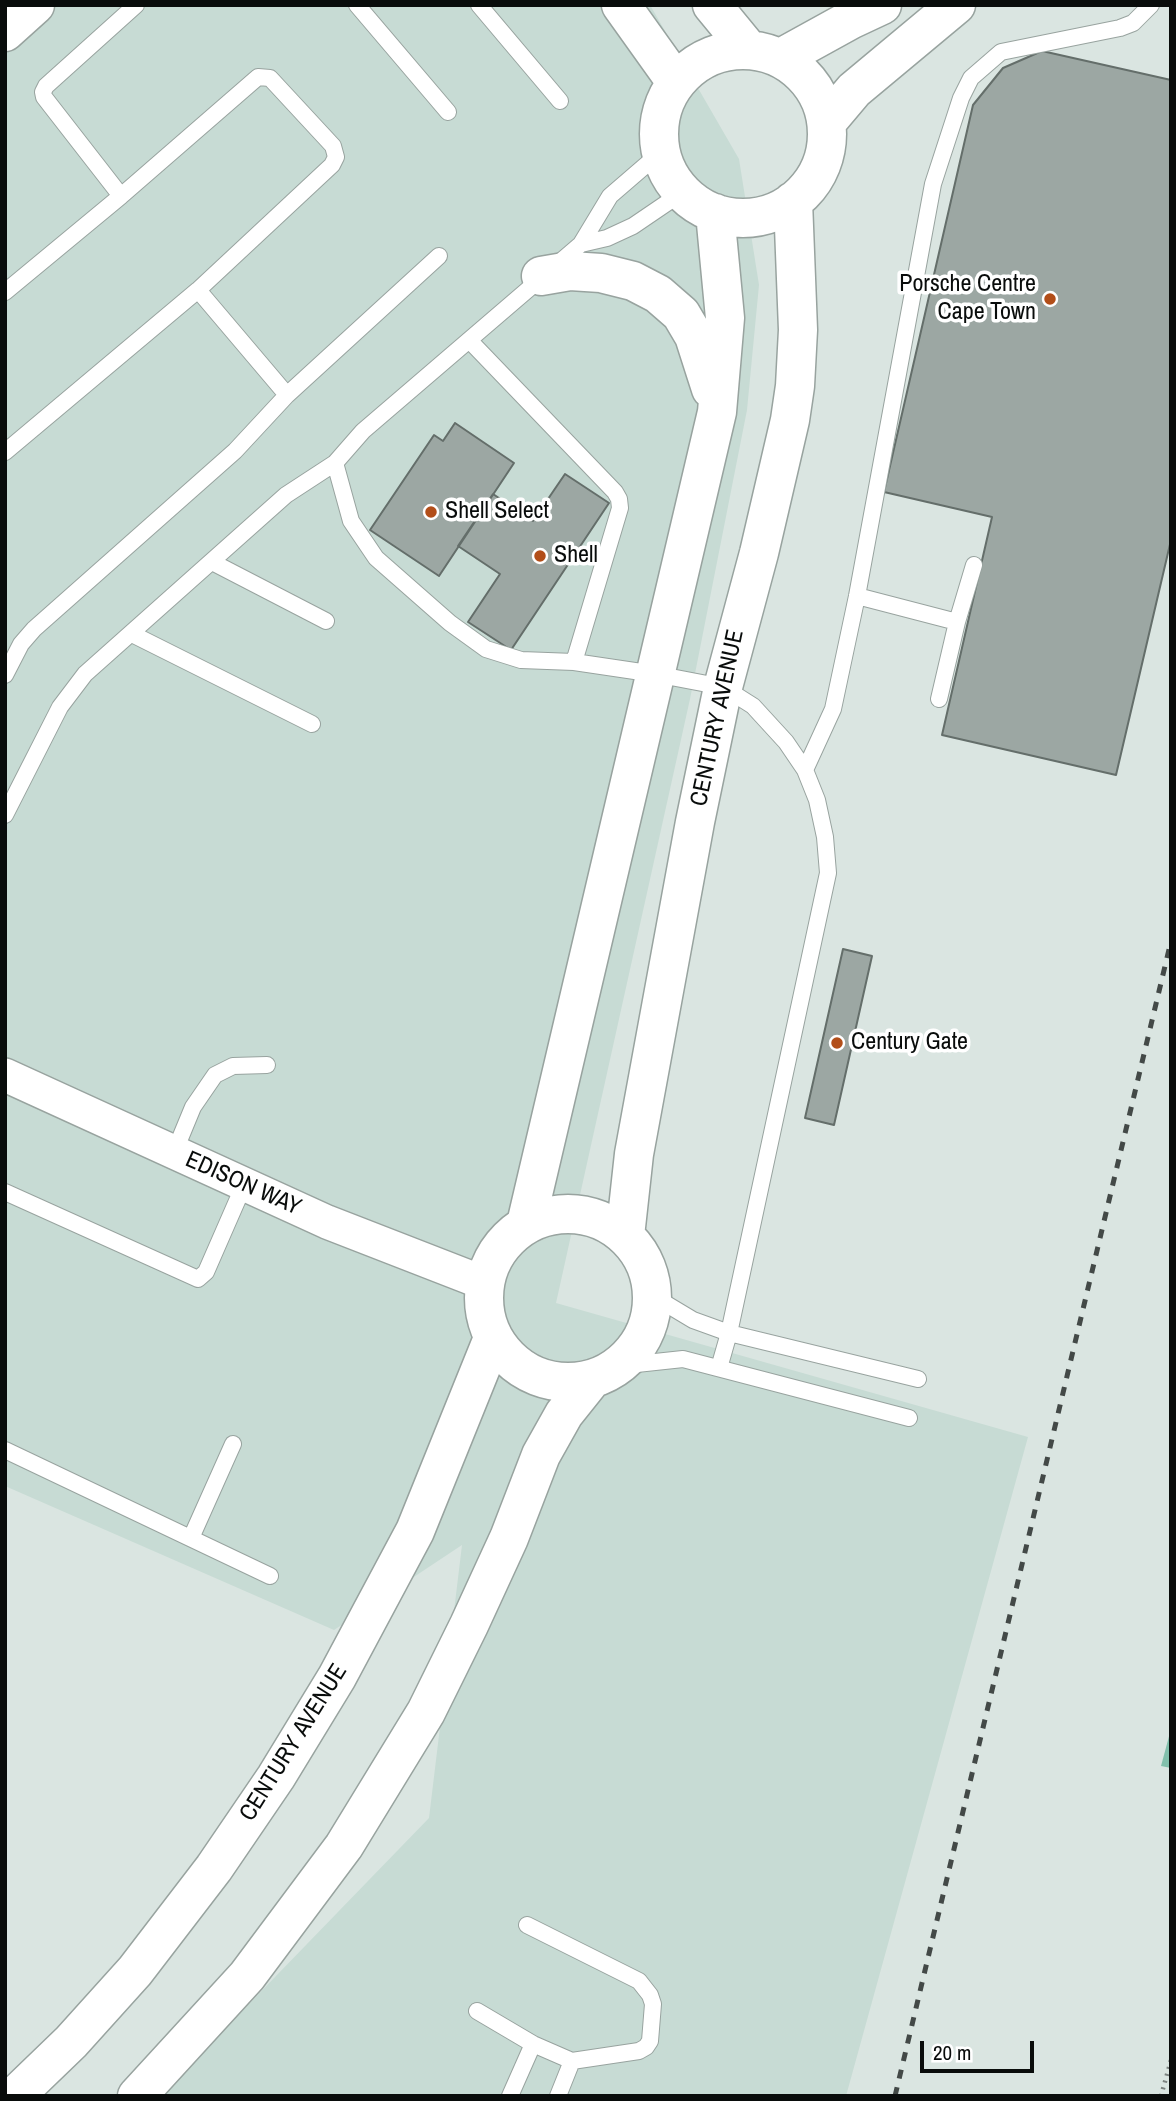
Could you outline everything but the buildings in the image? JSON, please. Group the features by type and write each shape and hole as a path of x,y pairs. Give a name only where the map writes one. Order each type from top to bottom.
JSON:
{"street":[{"path":"5,32 35,5"},
{"path":"621,5 676,82"},
{"path":"712,5 765,54"},
{"path":"765,54 882,5"},
{"path":"827,122 854,90 956,5"},
{"path":"730,50 765,54 793,65 819,96 827,122 827,141 821,166 807,188 793,201 772,213 756,217 732,217 698,205 682,192 668,174 659,141 660,116 667,96 676,82 686,71 706,58 730,50"},
{"name":"CENTURY AVENUE","path":"625,1236 634,1154 692,835 723,687 759,553 790,420 798,330 793,201"},
{"path":"526,1224 717,412 725,318 715,213"},
{"path":"541,276 570,271 601,273 633,281 667,300 681,314 694,336 717,412"},
{"name":"EDISON WAY","path":"5,1075 327,1222 484,1283"},
{"path":"137,2096 247,1976 344,1846 426,1712 492,1575 541,1455 564,1413 637,1346 649,1323 653,1296 649,1273 640,1252 625,1236 608,1223 588,1216 566,1213 546,1216 526,1224 506,1239 492,1259 484,1283 484,1311 493,1338 507,1357 525,1370 546,1379 569,1382 605,1373"},
{"name":"CENTURY AVENUE","path":"15,2096 71,2042 135,1970 214,1868 276,1777 337,1677 415,1531 493,1338"}],"lane":[{"path":"121,196 44,97 43,92 46,86 136,5"},
{"path":"357,5 448,112"},
{"path":"480,5 560,101"},
{"path":"805,770 833,709 933,184 961,98 971,78 1001,52 1120,28 1133,23 1152,5"},
{"path":"5,292 258,77 270,78 334,146 335,157 332,165 198,290 5,452"},
{"path":"5,815 35,752 72,689 85,674 286,495 335,463 363,430 581,244 610,196 661,152"},
{"path":"581,244 607,238 633,226 682,192"},
{"path":"5,675 21,644 34,629 235,451 288,396 439,256"},
{"path":"198,290 288,396"},
{"path":"469,340 619,499 620,508 574,662"},
{"path":"335,463 351,521 376,558 450,623 486,649 521,660 574,662 723,687 753,706 786,742 805,770 817,800 825,837 828,873 729,1333 719,1368"},
{"path":"212,562 326,621"},
{"path":"939,699 974,565"},
{"path":"856,596 957,622"},
{"path":"132,634 312,724"},
{"path":"174,1153 193,1107 215,1075 233,1066 267,1065"},
{"path":"5,1192 198,1279 206,1272 244,1185"},
{"path":"653,1296 693,1320 729,1333 918,1379"},
{"path":"605,1373 683,1359 909,1418"},
{"path":"191,1538 233,1444"},
{"path":"5,1450 270,1576"},
{"path":"477,2011 533,2044 572,2061 639,2051 650,2041 653,2004 639,1980 527,1925"},
{"path":"510,2096 533,2044"},
{"path":"558,2096 572,2061"}],"path":[{"path":"1161,2096 1171,2060"}],"shaded area":[{"path":"5,5 650,5 739,159 759,285 747,410 690,699 556,1303 1028,1437 846,2096 143,2096 245,2008 429,1818 462,1545 334,1630 5,1486"}],"green space":[{"path":"1171,1729 1171,1768 1161,1766"}],"railway":[{"path":"895,2096 1171,941"}],"place":[{"name":"Porsche Centre Cape Town","path":"1050,299"},
{"name":"Shell Select","path":"431,512"},
{"name":"Shell","path":"540,556"},
{"name":"Century Gate","path":"837,1043"}]}
